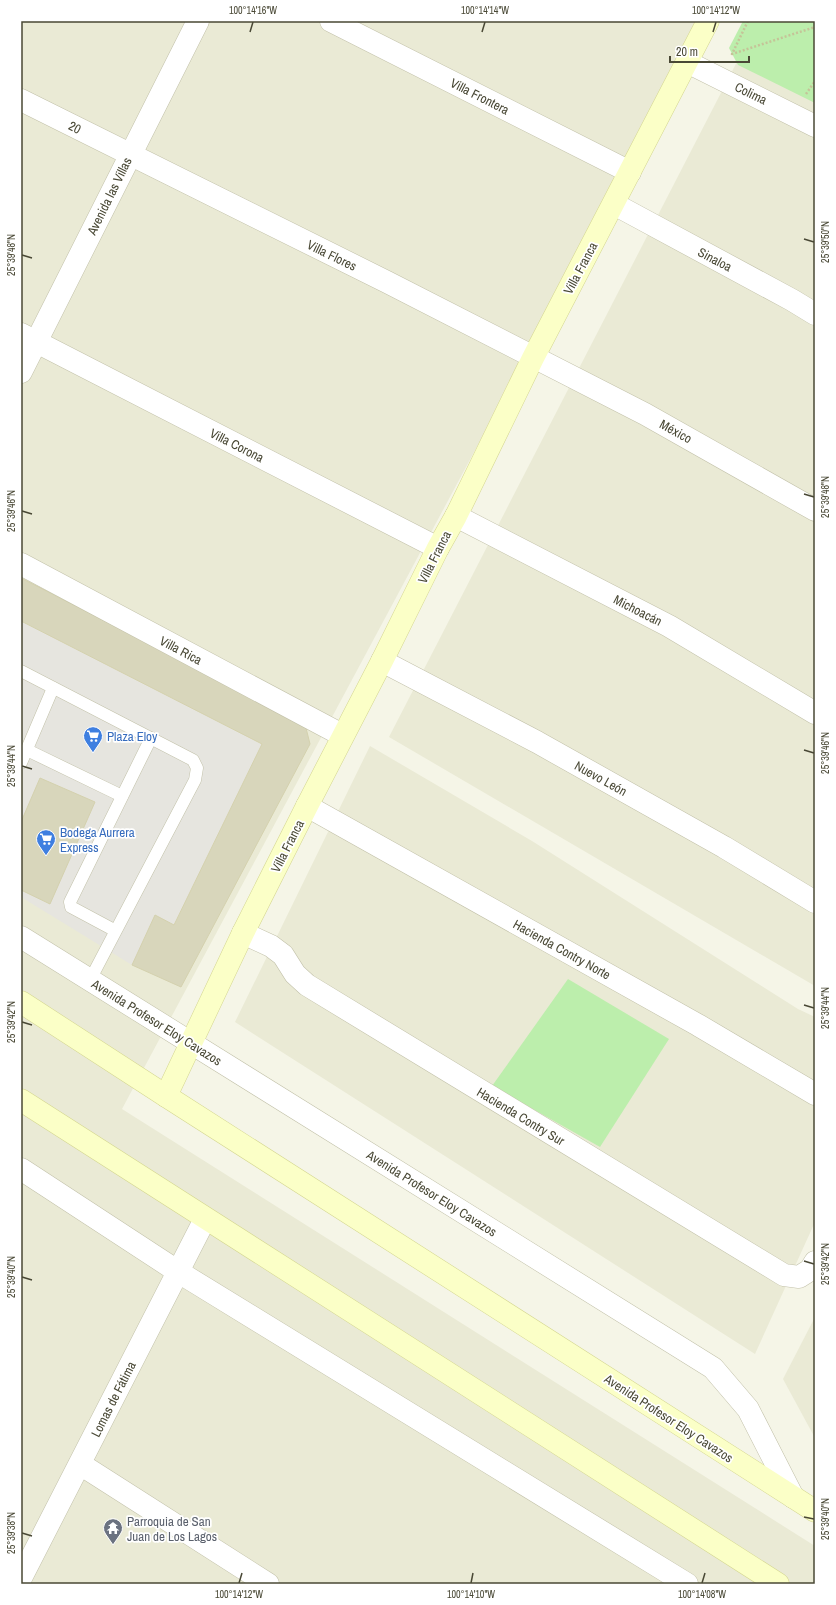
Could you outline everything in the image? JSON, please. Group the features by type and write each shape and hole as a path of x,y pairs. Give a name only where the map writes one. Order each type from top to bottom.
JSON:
{"main road":[{"name":"Villa Franca","path":"166,1096 243,933 306,806 382,662 438,548 456,516 533,358 708,21"},
{"name":"Avenida Profesor Eloy Cavazos","path":"21,1002 815,1511"},
{"path":"21,1100 778,1584"}],"street":[{"name":"Avenida las Villas","path":"21,372 29,338 129,155 198,21"},
{"name":"Villa Frontera","path":"331,21 630,172"},
{"name":"Colima","path":"687,62 815,126"},
{"name":"20","path":"21,100 129,155"},
{"name":"Villa Flores","path":"129,155 387,282 533,358"},
{"name":"Sinaloa","path":"614,204 792,300 815,314"},
{"name":"Villa Corona","path":"29,338 438,548"},
{"name":"México","path":"533,358 645,414 815,510"},
{"name":"Michoacán","path":"456,516 669,626 815,713"},
{"name":"Villa Rica","path":"21,564 342,736"},
{"name":"Nuevo León","path":"382,662 537,742 724,847 815,902"},
{"name":"Hacienda Contry Norte","path":"306,806 657,1002 815,1094"},
{"name":"Hacienda Contry Sur","path":"243,933 271,946 283,955 295,974 307,985 784,1275 799,1277 813,1266"},
{"name":"Avenida Profesor Eloy Cavazos","path":"21,937 713,1368 748,1409 793,1497"},
{"path":"21,1170 177,1272 687,1584"},
{"name":"Lomas de Fátima","path":"21,1578 205,1219"},
{"path":"80,1464 268,1584"}],"lane":[{"path":"21,671 193,760 196,764 197,772 195,780 114,930 90,980"},
{"path":"21,763 53,688"},
{"path":"114,930 69,905 151,738"},
{"path":"27,750 122,796"}],"path":[{"path":"748,21 732,54 815,27"}],"shaded area":[{"path":"21,21 705,21 122,1109 815,1546 815,1584 21,1584"},
{"path":"758,21 815,21 815,986 389,737"},
{"path":"21,621 262,744 174,925 155,916 132,965 21,897"},
{"path":"370,746 532,841 798,1009 815,1017 815,1222 755,1354 235,1022"},
{"path":"815,1317 815,1438 783,1379"}],"green space":[{"path":"743,21 815,21 815,103 738,65 729,48"},
{"path":"568,979 669,1039 600,1147 492,1086"}],"building":[{"path":"21,578 305,724 310,744 181,987 132,965 155,915 174,925 262,744 21,621"},
{"name":"Bodega Aurrera Express","path":"40,778 95,802 50,904 21,890 21,822"}],"place":[{"name":"Plaza Eloy","path":"93,753"},
{"name":"Bodega Aurrera Express","path":"46,856"},
{"name":"Parroquia de San Juan de Los Lagos","path":"113,1545"}]}
